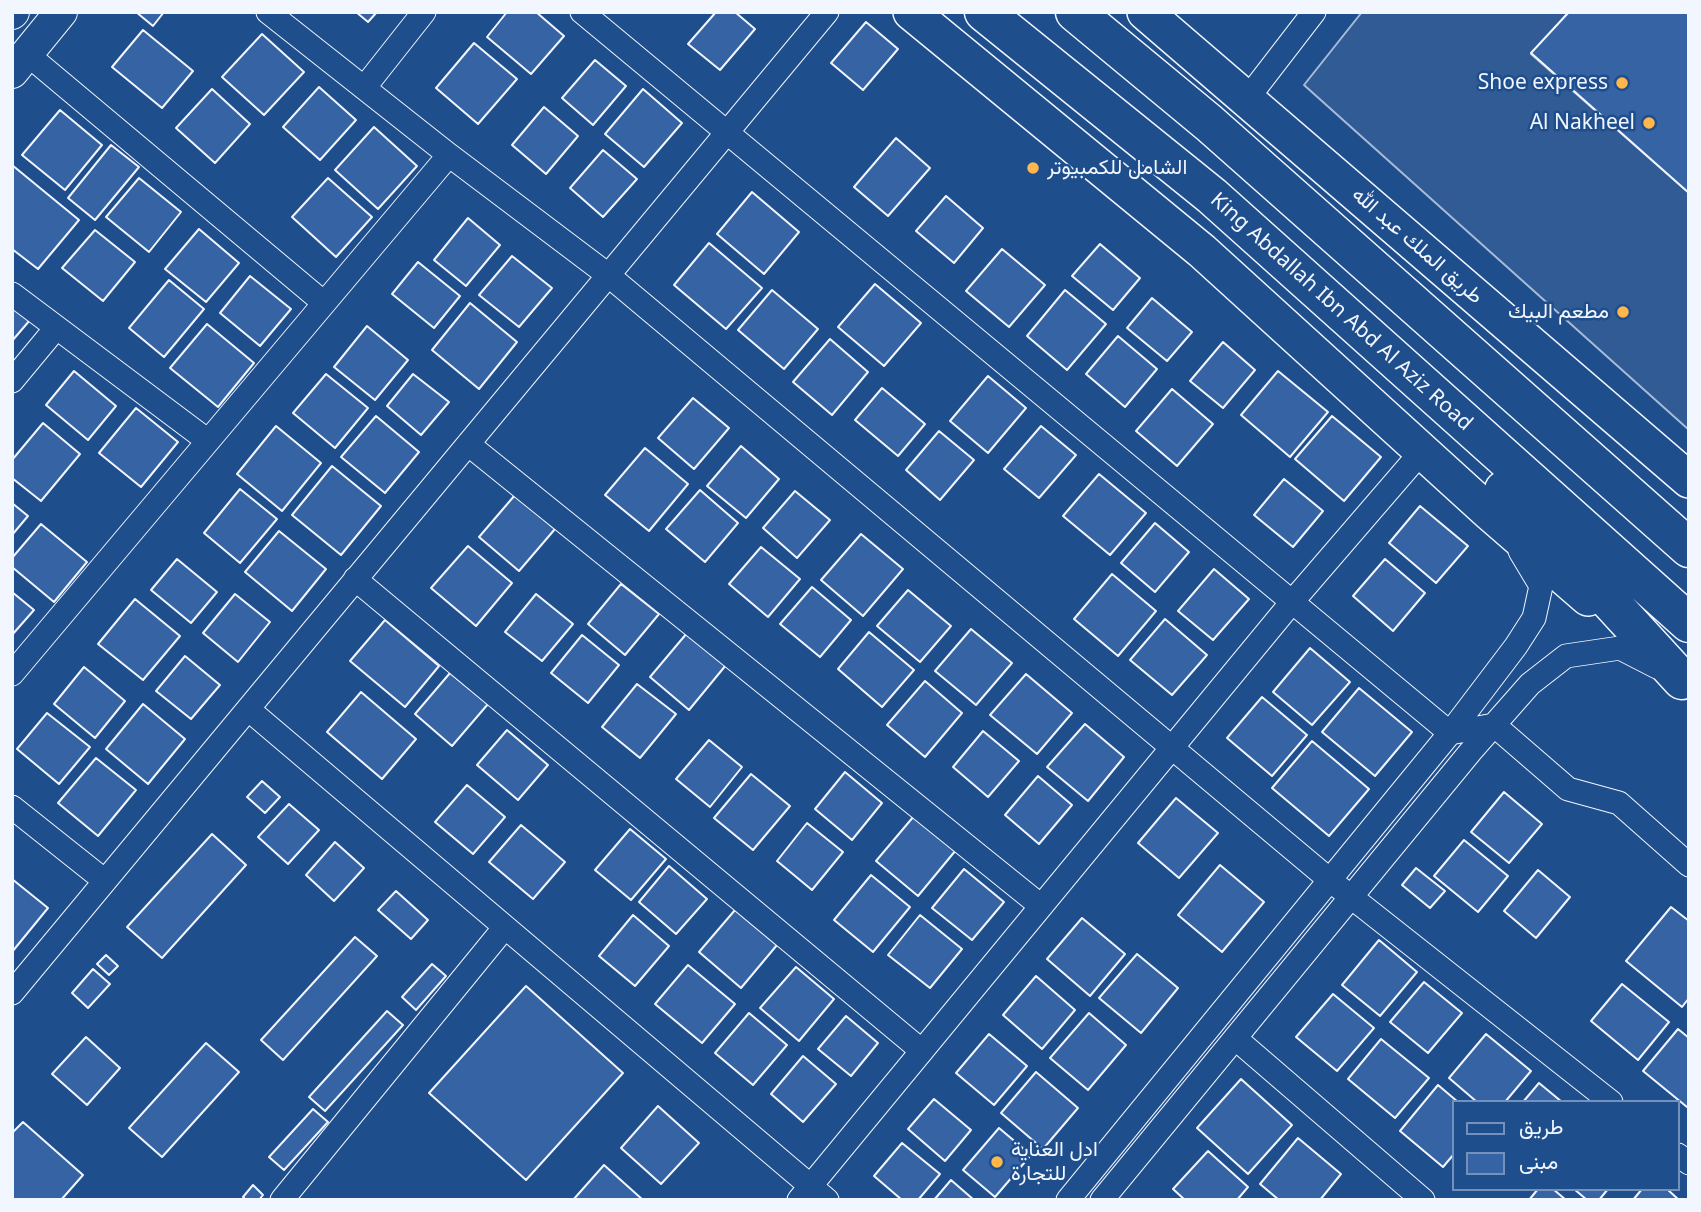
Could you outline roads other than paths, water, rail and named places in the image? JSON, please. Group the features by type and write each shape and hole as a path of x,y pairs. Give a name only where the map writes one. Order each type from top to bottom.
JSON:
{"highway":[{"name":"King Abdallah Ibn Abd Al Aziz Road","path":"984,12 1212,196 1689,623"},
{"path":"1075,12 1209,123 1689,548"},
{"path":"1212,196 1551,537 1685,682"}],"main road":[{"path":"911,12 1202,251 1490,513 1685,682"},
{"name":"طريق الملك عبد الله","path":"1145,12 1689,480"}],"street":[{"path":"61,12 19,63 324,303"},
{"path":"268,12 449,155 608,275 1331,881 1608,1100"},
{"path":"364,88 424,12"},
{"path":"582,12 1450,733 1494,725"},
{"path":"12,993 827,12"},
{"path":"1247,99 1314,12"},
{"path":"12,674 449,155"},
{"path":"12,294 208,441"},
{"path":"12,381 56,328"},
{"path":"468,443 1041,906"},
{"path":"248,709 505,927 812,1195 922,1051 1292,602 1423,450"},
{"path":"1068,1200 1450,733 1534,618 1541,586 1527,561 1490,513"},
{"path":"355,579 922,1051"},
{"path":"1107,1198 1235,1038 1530,684 1566,656 1620,648 1685,682"},
{"path":"1494,725 1568,789 1619,803 1689,865"},
{"path":"12,807 105,881"},
{"path":"282,1200 505,927"},
{"path":"1235,1038 1423,1200"}],"place":[{"name":"Shoe express","path":"1622,83"},
{"name":"Al Nakheel","path":"1649,123"},
{"name":"الشامل للكمبيوتر","path":"1033,168"},
{"name":"مطعم البيك","path":"1623,312"},
{"name":"ادل العناية للتجارة","path":"997,1162"}]}
